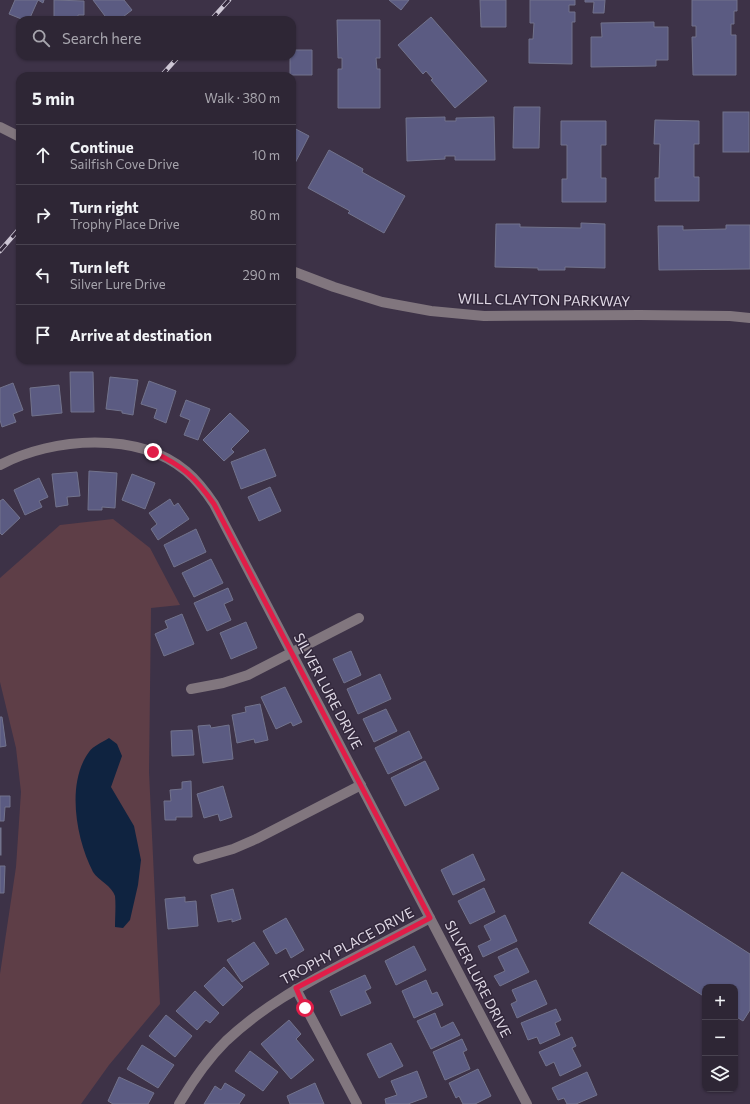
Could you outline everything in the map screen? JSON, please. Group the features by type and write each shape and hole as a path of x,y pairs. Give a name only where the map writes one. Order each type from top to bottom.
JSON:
{"street":[{"path":"0,127 16,135"},
{"name":"WILL CLAYTON PARKWAY","path":"296,273 334,287 382,302 432,311 484,316 730,316 750,318"},
{"name":"WILL CLAYTON PARKWAY","path":"730,316 750,310"},
{"name":"SILVER LURE DRIVE","path":"0,465 39,449 58,446 92,443 133,446 153,452 170,460 186,471 201,485 214,504 527,1104"},
{"path":"191,689 223,683 248,675 359,618"},
{"path":"198,859 233,849 256,839 361,785"},
{"name":"TROPHY PLACE DRIVE","path":"179,1104 188,1088 225,1042 256,1016 296,988 430,918"},
{"path":"296,988 357,1104"}],"shaded area":[{"path":"113,519 150,548 180,605 151,608 149,772 160,1004 109,1065 81,1104 0,1104 0,974 16,867 21,792 16,748 0,682 0,578 60,525"}],"water":[{"path":"109,738 117,744 122,756 111,787 134,826 141,860 138,885 130,920 123,928 115,927 115,896 113,892 95,875 87,859 78,828 76,811 78,779 82,765 91,750"}],"building":[{"path":"15,0 38,0 31,16 16,17 9,14"},
{"path":"54,0 84,1 84,15 54,16"},
{"path":"93,0 124,0 132,10 124,16 105,16"},
{"path":"389,0 409,0 401,10"},
{"path":"480,0 506,0 506,27 481,27"},
{"path":"530,0 575,0 575,5 569,5 569,12 575,12 575,22 572,22 572,64 529,63 529,39 533,39 534,23 530,23"},
{"path":"585,0 605,0 604,13 593,13 594,2 585,2"},
{"path":"692,0 737,0 737,11 734,11 734,24 731,24 731,35 736,35 736,75 693,75 692,37 696,37 696,26 692,26"},
{"path":"431,17 487,81 455,108 431,80 433,79 426,71 423,74 398,45"},
{"path":"337,20 380,20 380,58 376,58 377,69 380,69 380,108 338,108 338,69 342,69 342,58 338,58"},
{"path":"654,22 654,27 668,27 668,60 656,60 656,66 591,67 591,37 602,37 601,23"},
{"path":"296,50 312,50 312,75 296,75 296,72 290,72 290,60 296,60"},
{"path":"514,107 540,107 539,148 513,148"},
{"path":"723,112 749,112 749,152 723,152"},
{"path":"445,117 445,121 456,121 456,118 494,117 495,160 455,160 455,156 445,156 445,159 407,161 406,118"},
{"path":"655,120 699,121 699,144 694,144 694,177 699,177 699,201 655,201 655,178 659,178 660,144 654,144"},
{"path":"561,121 606,121 606,145 601,145 601,178 606,178 606,202 562,202 562,179 567,179 567,145 561,145"},
{"path":"296,129 309,136 296,161"},
{"path":"329,150 363,169 362,172 405,196 384,233 348,213 350,211 308,188"},
{"path":"581,223 605,224 605,268 565,267 565,270 538,270 538,268 495,267 496,224 520,224 520,227 581,228"},
{"path":"726,225 750,225 750,269 659,270 658,226 683,226 683,230 726,229"},
{"path":"70,372 93,372 94,412 71,412"},
{"path":"110,377 138,380 133,415 122,413 122,411 106,409"},
{"path":"149,381 176,391 166,423 154,418 157,409 141,404"},
{"path":"13,383 23,410 13,414 16,422 2,427 0,420 0,388"},
{"path":"59,385 62,413 32,416 30,388"},
{"path":"186,400 210,409 198,440 184,435 190,420 180,416"},
{"path":"230,413 249,431 231,449 234,452 224,461 203,440"},
{"path":"265,449 276,476 241,489 231,462"},
{"path":"89,471 117,473 115,508 102,507 102,510 88,510"},
{"path":"77,472 80,496 67,497 68,505 56,507 52,474"},
{"path":"132,474 155,483 145,509 122,500"},
{"path":"39,478 48,497 39,501 42,507 25,515 14,490"},
{"path":"270,487 281,511 259,521 248,497"},
{"path":"3,499 20,518 2,535 0,533 0,501"},
{"path":"170,499 174,506 178,503 189,519 158,540 151,529 157,524 149,513"},
{"path":"196,529 206,552 174,567 164,545"},
{"path":"211,559 223,583 194,597 182,573"},
{"path":"228,588 233,600 224,604 231,620 207,631 194,603"},
{"path":"182,614 194,644 164,656 155,634 168,628 165,621"},
{"path":"246,622 257,648 231,659 220,633"},
{"path":"351,651 361,675 344,683 333,659"},
{"path":"380,674 391,699 358,714 347,689"},
{"path":"285,687 302,722 293,726 291,722 276,729 261,697"},
{"path":"260,704 268,740 255,743 254,739 237,743 232,715 246,712 245,707"},
{"path":"386,709 397,731 374,742 363,719"},
{"path":"0,717 2,717 6,746 0,747"},
{"path":"210,725 211,728 229,725 233,759 203,763 198,726"},
{"path":"192,730 194,755 172,756 171,731"},
{"path":"409,731 422,758 388,774 375,748"},
{"path":"425,761 439,789 405,806 391,778"},
{"path":"191,781 192,817 176,817 176,820 165,820 164,801 171,801 170,790 182,789 182,782"},
{"path":"223,786 232,817 220,821 218,814 204,818 197,794"},
{"path":"0,796 10,796 10,807 5,807 4,821 0,821"},
{"path":"1,828 1,855 0,855"},
{"path":"473,854 485,880 453,895 441,870"},
{"path":"0,866 5,866 4,893 0,893"},
{"path":"622,872 750,954 750,1010 743,1021 738,1018 738,984 702,984 702,995 589,923"},
{"path":"484,888 495,912 470,924 458,901"},
{"path":"233,889 241,919 232,922 232,919 218,922 211,895"},
{"path":"185,897 185,902 196,901 198,926 168,929 165,899"},
{"path":"505,915 517,941 483,957 478,946 491,940 484,926"},
{"path":"286,918 304,950 291,958 286,948 276,954 263,931"},
{"path":"254,942 269,964 242,982 227,960"},
{"path":"414,946 426,970 396,985 385,961"},
{"path":"517,948 529,972 500,986 494,976 505,971 498,957"},
{"path":"224,967 243,987 223,1006 204,986"},
{"path":"365,975 371,988 365,991 371,1003 341,1016 330,991"},
{"path":"426,980 432,994 437,992 443,1005 414,1018 402,991"},
{"path":"536,980 547,1004 517,1018 511,1004 517,1001 512,990"},
{"path":"195,991 219,1013 210,1023 206,1020 197,1030 176,1011"},
{"path":"556,1009 561,1020 555,1023 560,1035 540,1044 537,1037 528,1040 521,1023"},
{"path":"435,1013 441,1028 453,1022 460,1035 431,1049 417,1021"},
{"path":"166,1015 192,1036 175,1057 149,1036"},
{"path":"289,1020 301,1034 296,1039 314,1060 291,1079 261,1044"},
{"path":"572,1037 576,1046 572,1048 581,1066 560,1076 554,1062 546,1066 539,1052"},
{"path":"462,1039 467,1050 463,1052 470,1069 445,1080 433,1052"},
{"path":"391,1043 403,1066 379,1078 367,1054"},
{"path":"142,1045 174,1065 158,1088 127,1069"},
{"path":"250,1051 278,1072 263,1091 235,1071"},
{"path":"478,1069 491,1096 475,1104 463,1104 459,1096 456,1098 449,1083"},
{"path":"417,1071 427,1097 408,1104 386,1104 385,1099 397,1095 391,1081"},
{"path":"587,1072 597,1095 576,1104 567,1104 564,1098 558,1100 552,1088"},
{"path":"119,1077 154,1093 148,1104 113,1104 108,1101"},
{"path":"225,1083 245,1095 239,1104 204,1104 215,1086 221,1090"},
{"path":"315,1083 324,1104 290,1104 287,1096"}],"railway":[{"path":"215,16 229,0"},
{"path":"165,72 175,60"},
{"path":"0,251 16,233"}],"route":[{"path":"153,452 170,460 186,471 201,485 214,504 430,918 296,988 305,1008"}]}
